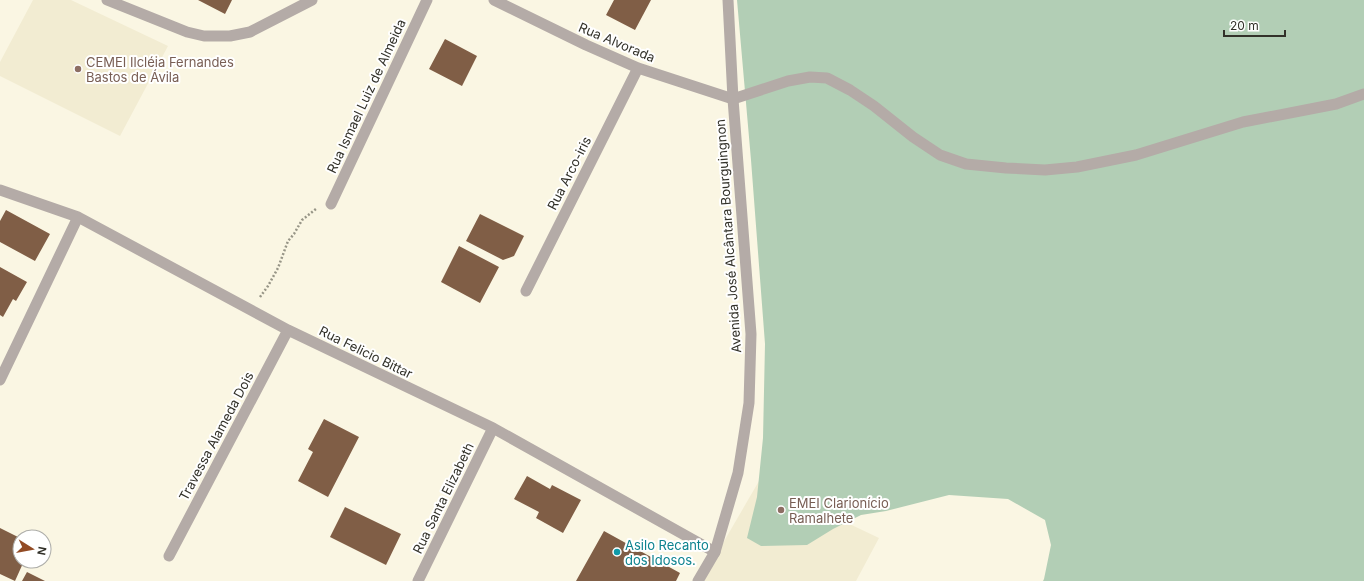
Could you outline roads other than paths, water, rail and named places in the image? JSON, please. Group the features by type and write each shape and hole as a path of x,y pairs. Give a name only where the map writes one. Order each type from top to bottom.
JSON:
{"street":[{"path":"110,1 187,32 204,36 230,36 250,32 312,0"},
{"name":"Rua Ismael Luiz de Almeida","path":"331,204 427,0"},
{"name":"Rua Alvorada","path":"494,0 586,45 638,68 733,99"},
{"name":"Avenida José Alcântara Bourguingnon","path":"698,581 714,552 738,473 749,403 751,334 733,99 728,0"},
{"name":"Rua Arco-iris","path":"526,291 638,68"},
{"path":"733,99 788,81 810,77 827,78 850,90 874,106 912,137 940,155 966,164 1045,170 1077,167 1136,155 1244,122 1336,104 1364,94"},
{"name":"Rua Felicio Bittar","path":"0,190 78,217 288,330 493,428 714,552"},
{"path":"0,380 78,217"},
{"name":"Travessa Alameda Dois","path":"169,556 288,330"},
{"name":"Rua Santa Elizabeth","path":"418,581 493,428"}],"place":[{"name":"CEMEI Ilcléia Fernandes Bastos de Ávila","path":"78,69"},
{"name":"EMEI Clarionício Ramalhete","path":"781,510"},
{"name":"Asilo Recanto dos Idosos.","path":"617,552"}]}
